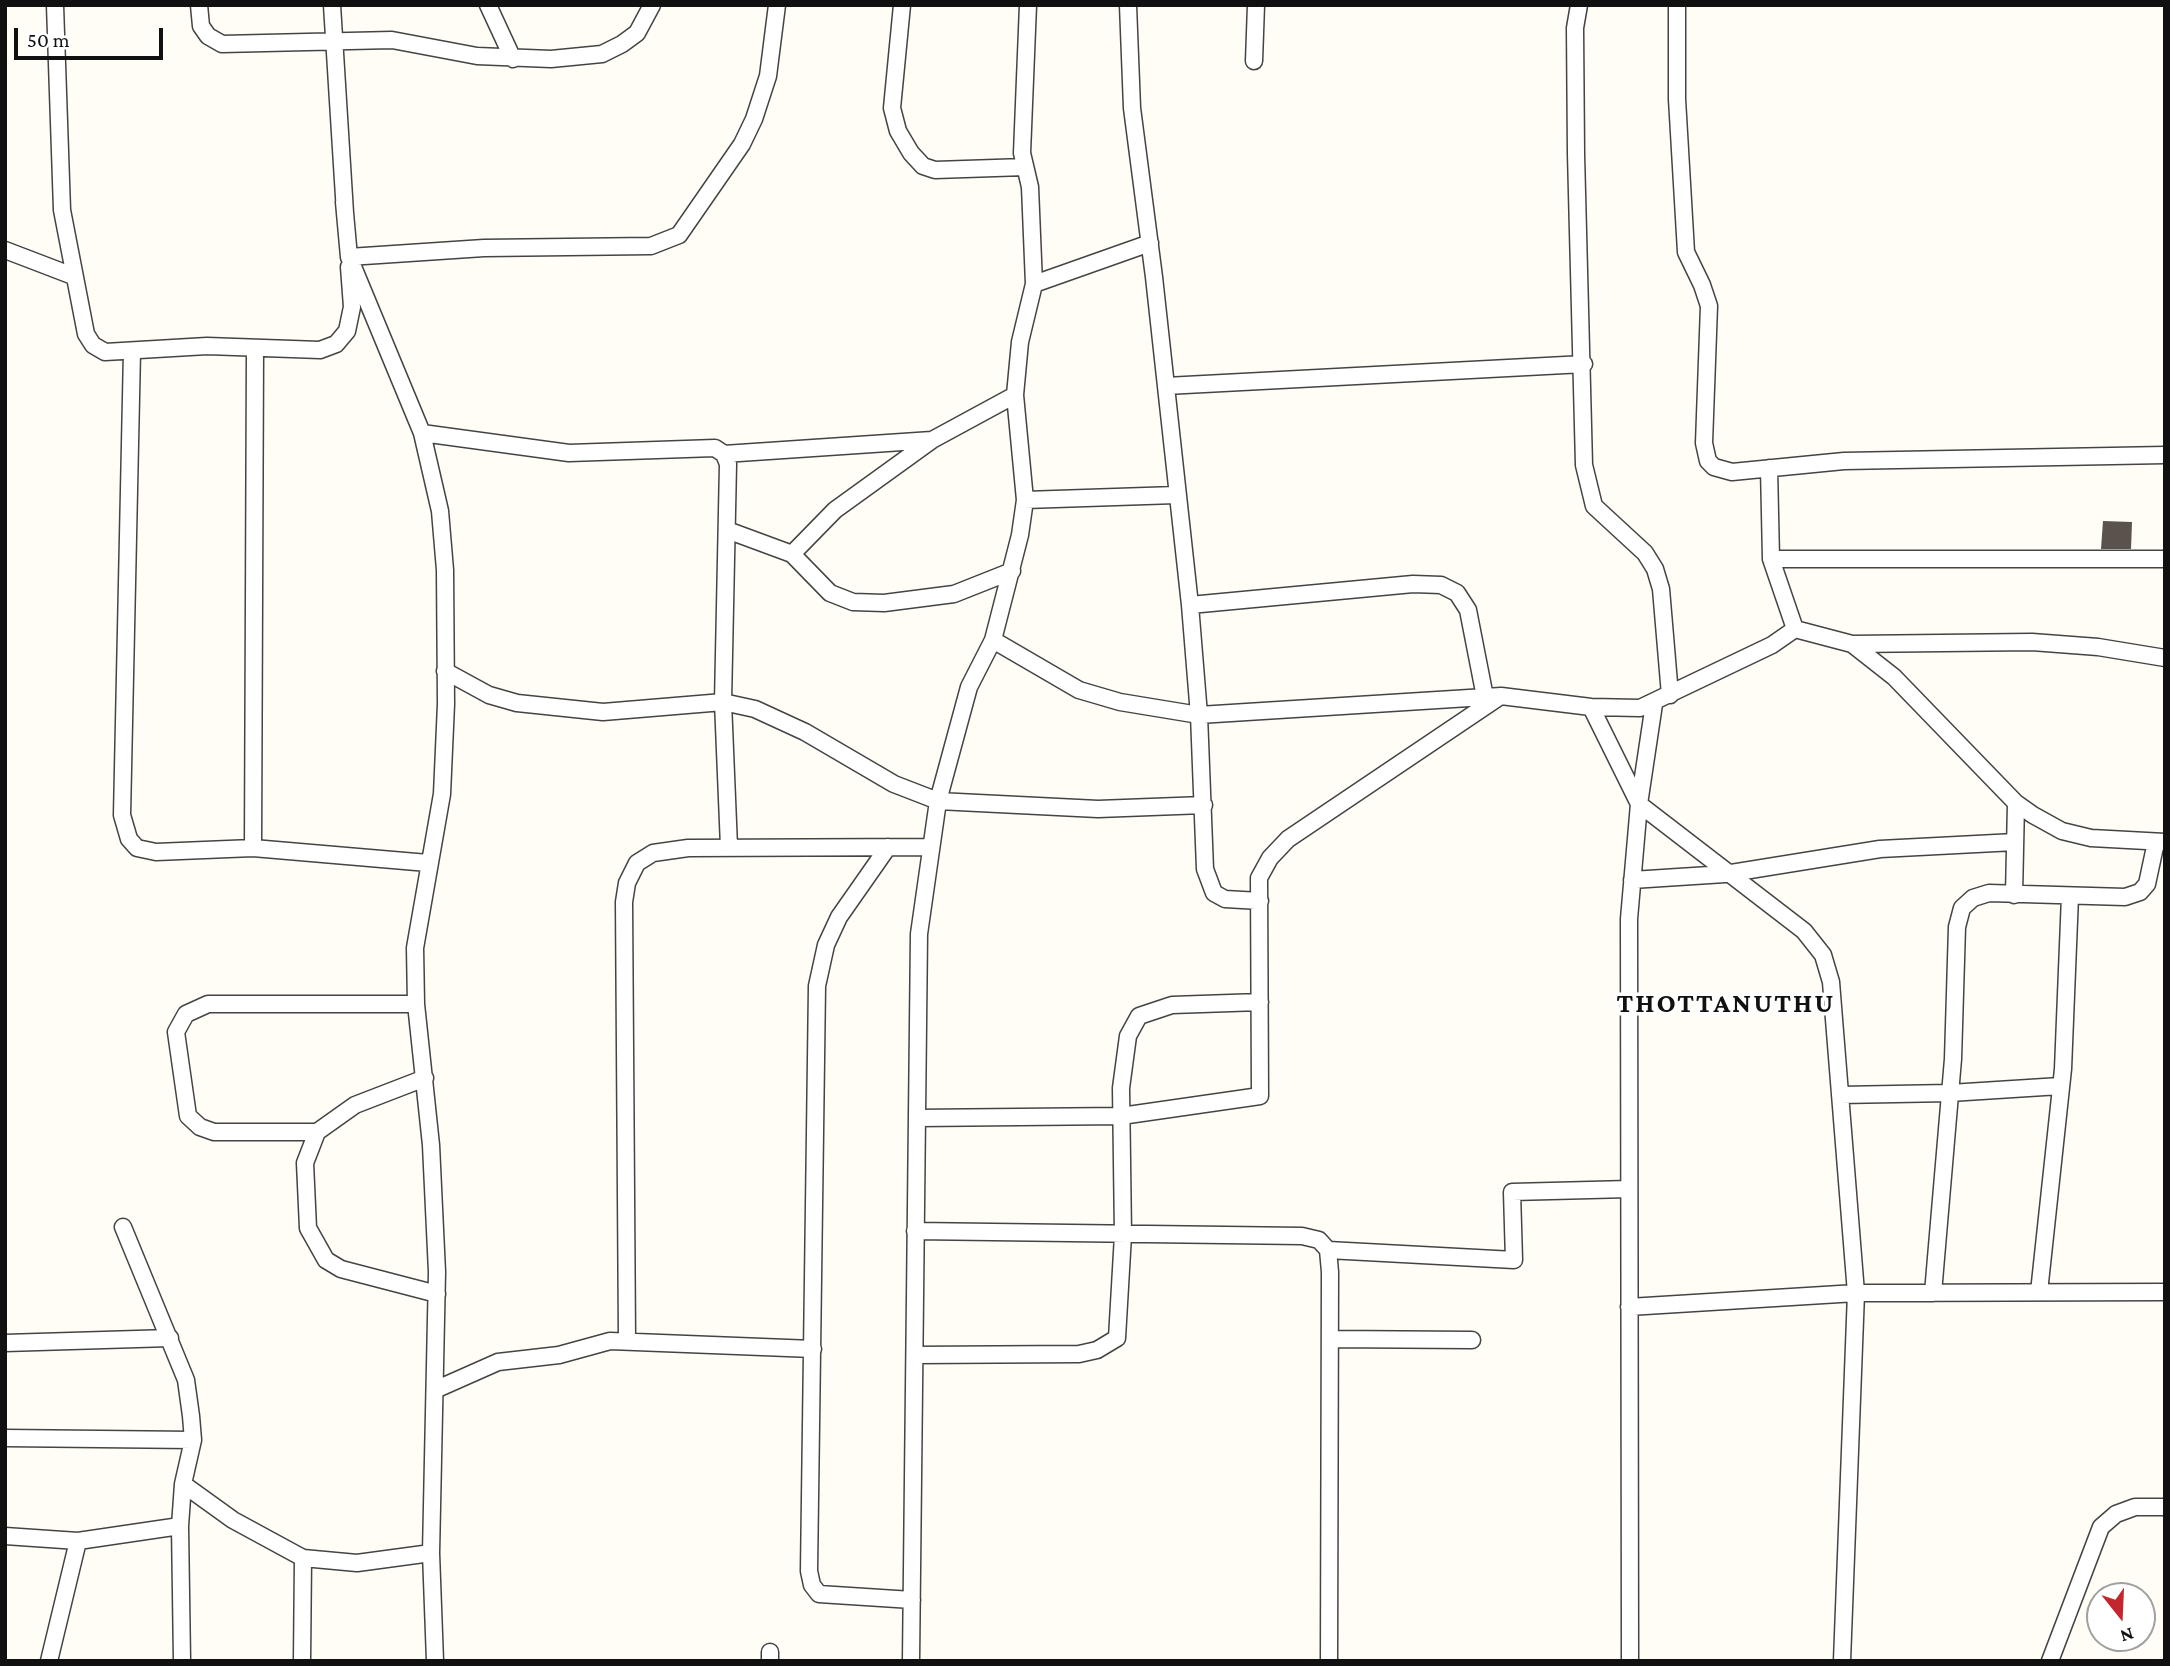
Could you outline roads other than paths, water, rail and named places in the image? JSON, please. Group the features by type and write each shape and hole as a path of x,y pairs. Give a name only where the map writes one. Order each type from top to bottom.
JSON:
{"street":[{"path":"55,5 62,210 86,334 93,345 105,352 207,346 320,350 336,344 348,331 352,307 332,5"},
{"path":"199,5 201,26 208,36 222,44 392,40 477,56 513,59 574,59 602,54 637,33 652,5"},
{"path":"488,5 513,59"},
{"path":"349,257 484,248 650,246 679,236 742,144 754,118 768,76 777,5"},
{"path":"902,5 892,108 898,131 911,153 923,166 935,170 1025,167"},
{"path":"911,1661 919,934 938,802 969,687 993,639 1012,571 1025,500 1014,395 1020,342 1034,284 1035,236 1022,153 1028,5"},
{"path":"1128,5 1132,108 1150,243 1190,605 1199,715 1205,869 1214,892 1225,899 1260,901"},
{"path":"1254,61 1256,5"},
{"path":"1579,5 1575,28 1576,154 1584,364 1584,465 1594,506 1645,553 1655,569 1661,589 1670,695"},
{"path":"1677,5 1677,99 1686,252 1709,306 1704,443 1708,461 1714,467 1732,472 1844,461 2165,455"},
{"path":"344,202 349,257 422,433 440,511 444,570 442,794 415,948 416,1004 425,1078 437,1294 437,1389 431,1553 435,1661"},
{"path":"1034,284 1150,243"},
{"path":"5,250 73,276"},
{"path":"253,849 255,349"},
{"path":"132,351 122,815 129,839 137,848 156,852 253,849 428,863"},
{"path":"1166,386 1584,364"},
{"path":"792,554 835,510 932,440 1014,395"},
{"path":"422,433 569,453 715,448 723,454 728,464 723,702 729,847"},
{"path":"723,454 932,440"},
{"path":"1769,468 1771,559 1791,609 1795,629"},
{"path":"1025,500 1176,495"},
{"path":"727,530 792,554 830,593 853,601 884,603 954,594 1012,571"},
{"path":"1771,559 2165,559"},
{"path":"1190,605 1413,584 1441,585 1457,593 1468,610 1493,696"},
{"path":"993,639 1079,690 1120,702 1199,715 1493,696 1591,707 1640,708 1654,704 1772,645 1795,629 1852,644 2032,642 2098,647 2165,658"},
{"path":"1852,644 1894,677 2015,803 2062,831 2091,838 2161,842 2147,884 2140,892 2125,897 1989,893 1973,898 1962,908 1957,927 1950,1093 1933,1293"},
{"path":"445,671 489,695 517,704 560,709 603,712 723,702 768,715 805,732 894,784 938,802 1098,809 1204,805"},
{"path":"917,1118 1121,1116 1260,1096 1259,878 1269,858 1288,839 1493,696"},
{"path":"1630,1661 1629,919 1639,804 1654,704"},
{"path":"1591,707 1639,804 1725,874 1804,931 1824,955 1831,982 1856,1293 1842,1661"},
{"path":"2014,895 2015,803"},
{"path":"1632,880 1725,874 1880,849 2015,842"},
{"path":"888,847 839,917 826,945 817,986 809,1571 812,1585 819,1594 912,1600"},
{"path":"627,1340 624,902 627,883 637,863 653,853 688,848 931,847"},
{"path":"2039,1292 2060,1086 2070,896"},
{"path":"915,1355 1079,1354 1111,1344 1120,1328 1123,1235 1121,1116 1128,1036 1139,1016 1172,1005 1260,1002"},
{"path":"317,1132 214,1132 200,1127 188,1116 176,1032 186,1014 208,1004 416,1004"},
{"path":"425,1078 355,1105 317,1132 305,1163 308,1228 326,1260 341,1269 437,1294"},
{"path":"1840,1095 1950,1093 2060,1086"},
{"path":"1328,1250 1514,1260 1512,1192 1629,1189"},
{"path":"123,1227 186,1380 193,1440 183,1484 180,1526 182,1661"},
{"path":"915,1231 1302,1236 1319,1240 1328,1250 1329,1661"},
{"path":"1629,1307 1856,1293 2165,1292"},
{"path":"5,1343 170,1338"},
{"path":"1330,1339 1472,1340"},
{"path":"437,1389 498,1362 559,1355 610,1341 813,1349"},
{"path":"5,1438 193,1440"},
{"path":"183,1484 233,1520 303,1558 357,1563 431,1553"},
{"path":"2050,1661 2101,1527 2116,1514 2135,1507 2165,1507"},
{"path":"5,1536 78,1541 180,1526"},
{"path":"49,1661 78,1541"},
{"path":"302,1661 303,1558"}],"district":[{"name":"THOTTANUTHU","path":"1726,1003"}]}
